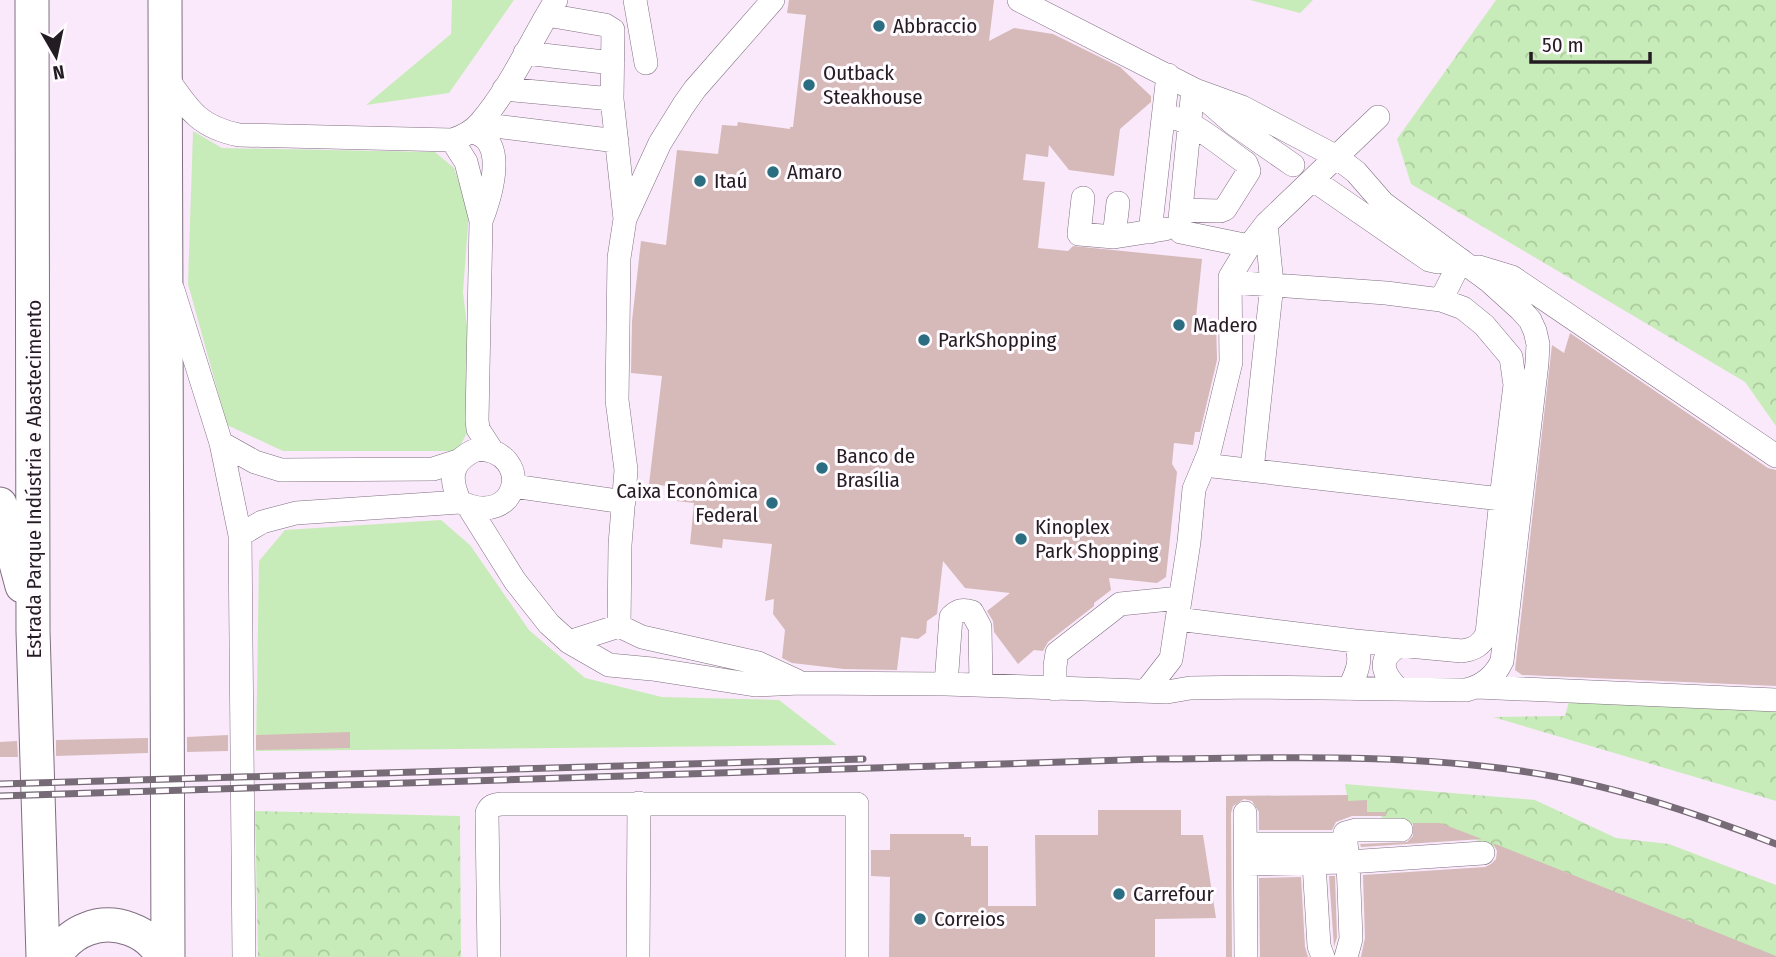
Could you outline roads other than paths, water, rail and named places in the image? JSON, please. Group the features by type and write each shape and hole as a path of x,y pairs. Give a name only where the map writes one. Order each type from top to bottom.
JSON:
{"highway":[{"name":"Estrada Parque Indústria e Abastecimento","path":"32,0 33,631 43,957"},
{"path":"165,0 169,957"},
{"path":"0,504 33,631"},
{"path":"54,957 70,938 88,928 108,925 128,928 146,937 162,957"}],"street":[{"path":"635,0 646,63"},
{"path":"625,219 668,128 695,89 773,0"},
{"path":"1019,0 1194,90 1234,124 1293,165"},
{"path":"619,626 620,545 626,470 617,400 619,258 625,219 612,99 613,32 610,27 551,7 504,89 467,132 466,162 481,221 478,429 452,477 464,504 515,581 549,624 569,642 609,665 756,674"},
{"path":"525,54 613,63"},
{"path":"1150,232 1168,75"},
{"path":"167,78 197,118 221,131 239,135 467,132 617,141"},
{"path":"504,89 612,99"},
{"path":"1146,691 1171,659 1194,489 1209,453 1231,362 1230,280 1213,244 1181,232 1180,218 1194,90"},
{"path":"1194,90 1242,107 1335,156 1356,172 1383,203 1489,281 1530,320 1538,344 1502,661 1496,672 1478,687"},
{"path":"1083,198 1079,234 1114,237 1150,232 1180,218 1225,209 1249,175 1246,163 1190,125 1172,116 1164,116"},
{"path":"1230,280 1249,246 1266,224 1378,117 1356,172"},
{"path":"1322,186 1429,260 1460,260 1512,277 1776,456"},
{"path":"1114,237 1118,203"},
{"path":"1252,470 1272,284 1266,224"},
{"path":"1150,232 1155,236 1249,246"},
{"path":"1441,300 1460,260"},
{"path":"166,267 221,443 240,535 244,957"},
{"path":"1055,689 1057,653 1117,606 1179,608 1354,641 1462,651 1481,644 1488,634 1515,385 1511,357 1484,325 1464,308 1441,300 1230,280"},
{"path":"1464,308 1468,293 1476,285 1489,281"},
{"path":"1511,357 1528,355 1538,344"},
{"path":"240,535 262,522 296,513 464,504 482,510 496,507 505,502 513,486 513,471 506,458 491,449 478,429"},
{"path":"221,443 255,462 281,470 433,469 478,449 491,449"},
{"path":"1204,465 1501,499"},
{"path":"513,486 624,502"},
{"path":"946,684 951,617 965,610 972,612 980,627 981,685"},
{"path":"569,642 619,626 642,637 756,674 800,683 946,684 1146,691 1255,687 1466,690 1478,687 1776,700"},
{"path":"1349,689 1360,658 1354,641"},
{"path":"1398,689 1385,673 1384,664 1387,656 1399,646"},
{"path":"1171,659 1190,688"},
{"path":"638,957 639,803"},
{"path":"489,957 489,808 502,804 639,803 857,804 857,957"},
{"path":"1245,813 1246,957"},
{"path":"1346,957 1351,939 1346,833 1401,830"},
{"path":"1246,854 1314,863 1347,853"},
{"path":"1246,854 1483,853"},
{"path":"1314,863 1319,946 1323,957"}],"railway":[{"path":"0,784 863,759"},
{"path":"0,796 1155,759 1384,759 1476,765 1586,783 1682,810 1776,844"}],"place":[{"name":"Abbraccio","path":"879,26"},
{"name":"Outback Steakhouse","path":"809,85"},
{"name":"Amaro","path":"773,172"},
{"name":"Itaú","path":"700,181"},
{"name":"Madero","path":"1179,325"},
{"name":"ParkShopping","path":"924,340"},
{"name":"Banco de Brasília","path":"822,468"},
{"name":"Caixa Econômica Federal","path":"772,503"},
{"name":"Kinoplex Park Shopping","path":"1021,539"},
{"name":"Carrefour","path":"1119,894"},
{"name":"Correios","path":"920,919"}]}
